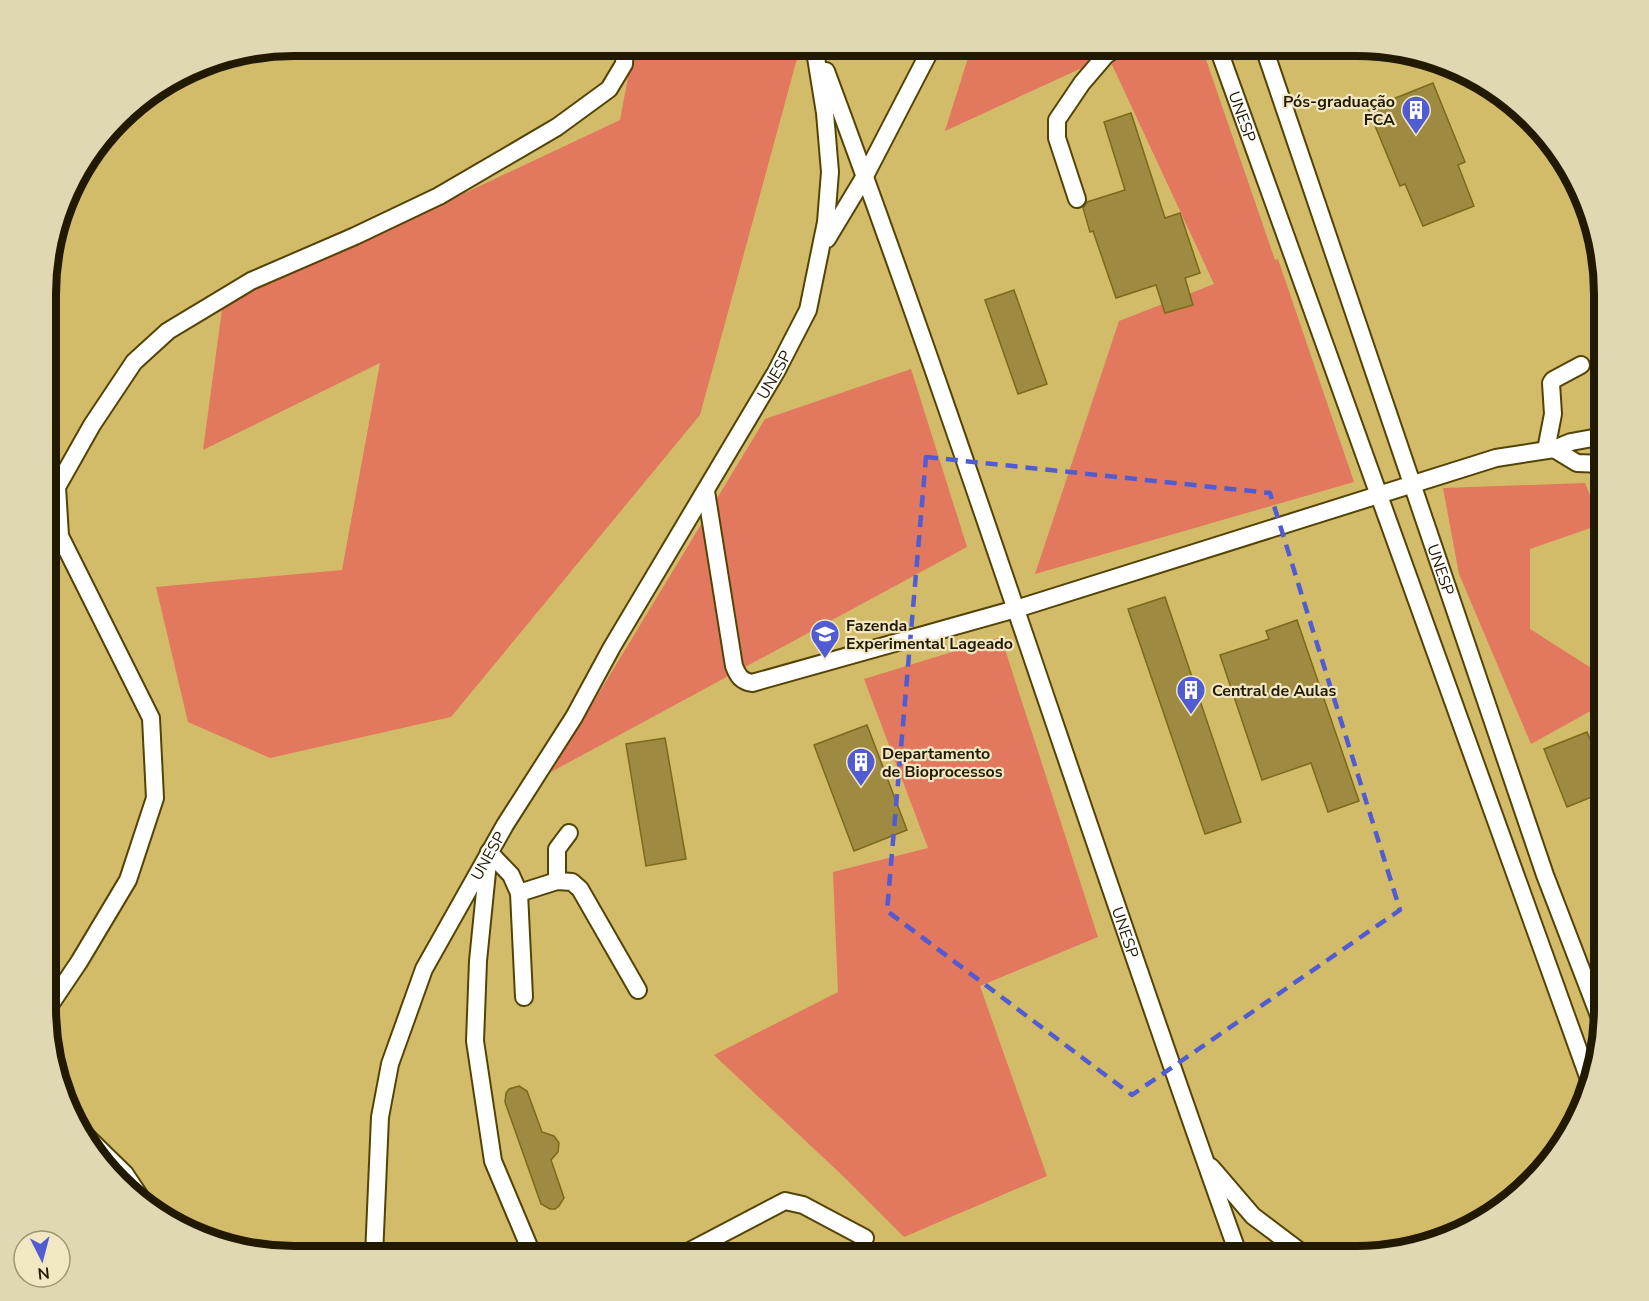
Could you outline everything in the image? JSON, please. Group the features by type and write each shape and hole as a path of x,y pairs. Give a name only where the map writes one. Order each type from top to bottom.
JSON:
{"street":[{"path":"56,996 128,880 155,798 151,718 60,536 57,487 92,425 134,362 168,331 251,281 355,236 438,196 557,127 609,90 624,64 624,56"},
{"name":"UNESP","path":"374,1246 380,1117 390,1064 424,969 489,852 574,717 612,646 776,372 808,310 826,222 830,172 817,56"},
{"name":"UNESP","path":"819,56 865,176 1235,1246"},
{"name":"UNESP","path":"820,250 865,176 927,56"},
{"path":"1077,199 1057,138 1057,120 1082,83 1105,56"},
{"name":"UNESP","path":"1221,56 1585,1069"},
{"name":"UNESP","path":"1267,56 1545,875 1594,1003"},
{"path":"1550,450 1553,414 1551,383 1581,365"},
{"path":"706,491 734,666 738,677 753,683 1016,609 1496,458 1550,450 1571,442 1594,438"},
{"path":"1550,450 1577,463 1594,464"},
{"path":"557,881 557,849 569,833"},
{"path":"489,852 511,875 519,893 524,998"},
{"path":"489,852 478,961 475,1041 493,1161 530,1246"},
{"path":"519,893 557,881 572,882 580,889 638,990"},
{"path":"1203,1157 1253,1216 1293,1246"},
{"path":"114,1163 129,1179"},
{"path":"699,1246 784,1201 802,1205 865,1238"}],"highlighted area":[{"path":"926,457 1270,493 1400,910 1132,1095 887,911"}],"shaded area":[{"name":"Fazenda Experimental Lageado","path":"278,56 1371,56 1402,60 1432,68 1461,80 1488,96 1524,125 1553,161 1569,188 1581,217 1589,247 1593,278 1594,1008 1589,1054 1575,1099 1562,1127 1524,1176 1488,1205 1447,1227 1402,1241 1355,1246 294,1246 247,1241 202,1227 174,1214 125,1176 96,1140 80,1113 68,1084 60,1054 56,1023 56,278 60,247 68,217 87,174 125,125 161,96 188,80 217,68 247,60"},
{"path":"632,56 798,56 700,415 451,717 270,758 188,722 156,587 342,570 380,363 203,450 223,302 401,223 620,120"},
{"path":"969,56 1108,56 945,131"},
{"path":"1108,56 1205,56 1275,260 1278,259 1354,482 1035,574 1119,321 1214,284"},
{"path":"911,369 967,547 551,772 765,419"},
{"path":"1585,483 1594,505 1594,527 1530,549 1530,629 1594,670 1594,709 1531,744 1459,574 1443,488"},
{"path":"1001,637 1098,937 980,986 1047,1176 904,1237 844,1177 714,1055 838,992 833,872 928,848 864,679"}],"building":[{"name":"Pós-graduação FCA","path":"1433,83 1465,162 1458,165 1474,206 1423,226 1405,184 1400,186 1368,109"},
{"path":"1131,113 1165,218 1180,213 1200,273 1185,278 1193,305 1165,313 1156,285 1116,298 1083,208 1087,202 1125,190 1104,122"},
{"path":"1014,290 1047,384 1018,394 985,300"},
{"path":"1165,597 1241,822 1205,834 1128,609"},
{"path":"1297,620 1359,801 1328,812 1311,763 1262,780 1220,655 1269,639 1266,631"},
{"name":"Departamento de Bioprocessos","path":"867,725 907,830 854,851 814,745"},
{"path":"1587,732 1594,748 1594,796 1567,807 1544,749"},
{"path":"665,738 686,859 646,866 626,744"},
{"path":"519,1086 527,1091 542,1132 554,1136 559,1143 558,1152 551,1160 564,1198 555,1209 541,1204 505,1102 509,1089"}],"place":[{"name":"Pós-graduação FCA","path":"1416,136"},
{"name":"Fazenda Experimental Lageado","path":"825,660"},
{"name":"Central de Aulas","path":"1191,716"},
{"name":"Departamento de Bioprocessos","path":"861,788"}]}
